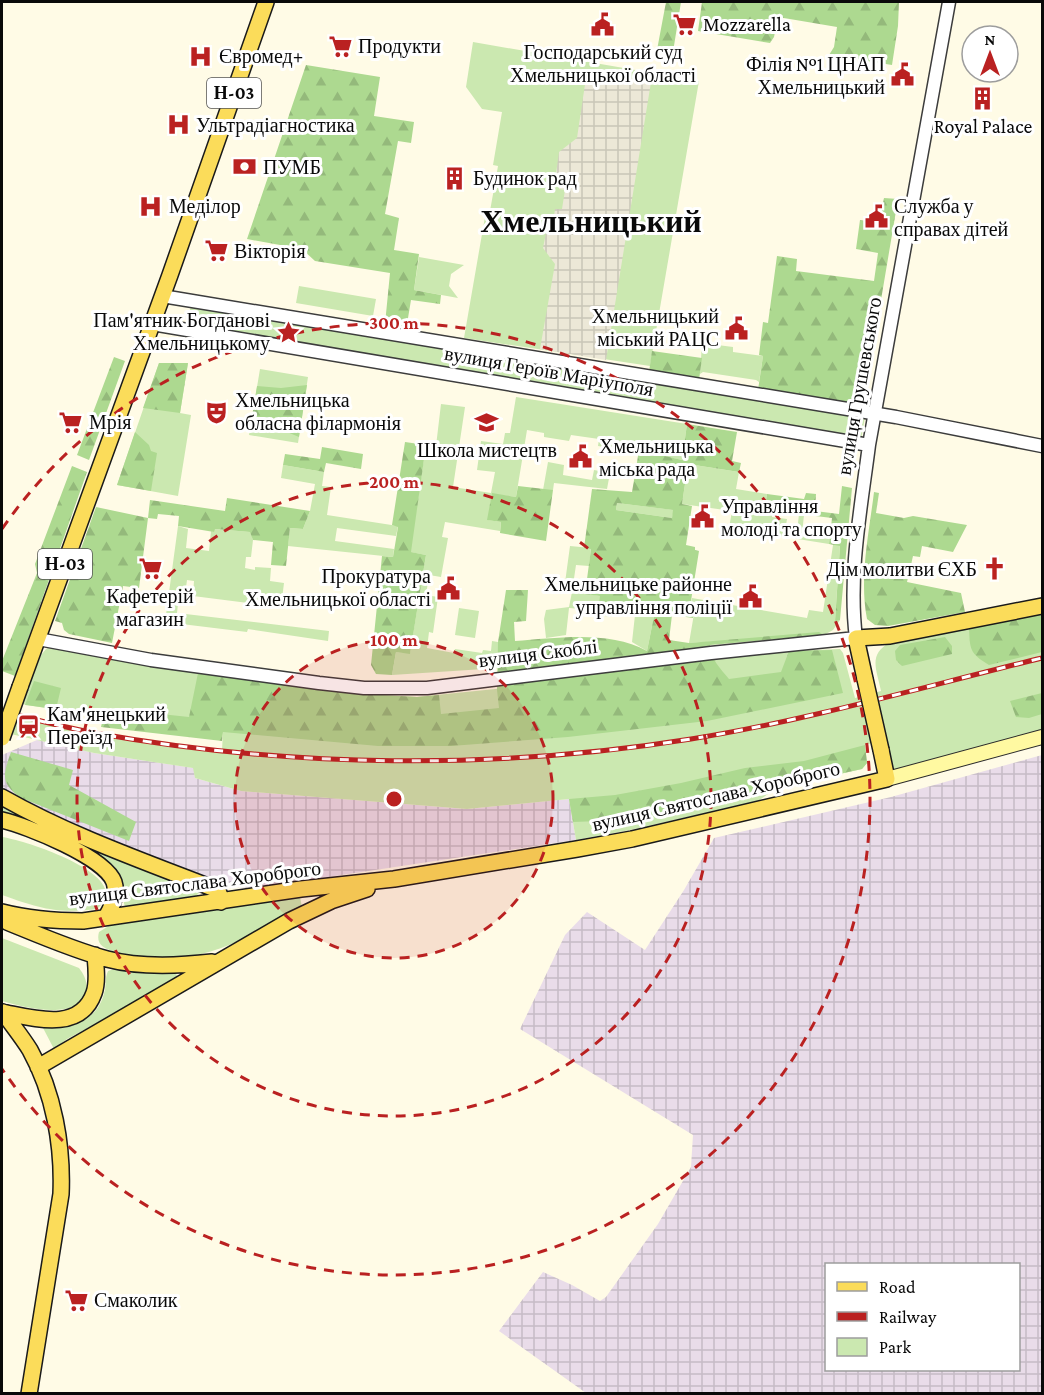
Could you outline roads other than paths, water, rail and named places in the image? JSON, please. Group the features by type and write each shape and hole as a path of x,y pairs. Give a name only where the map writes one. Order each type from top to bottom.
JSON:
{"main road":[{"name":"Н-03","path":"2,738 266,2"},
{"name":"вулиця Скоблі","path":"856,638 890,636 1042,606"},
{"name":"вулиця Грушевського","path":"856,638 887,779"},
{"name":"вулиця Святослава Хороброго","path":"2,912 28,919 57,921 106,917 301,889 394,879 632,839 887,779 1042,737"},
{"path":"2,797 34,814 123,853 215,889 219,893 221,902"},
{"path":"2,820 43,835 81,853 107,872 113,881 115,897 106,917"},
{"name":"вулиця Святослава Хороброго","path":"2,919 51,940 108,960 173,966 219,961 289,921 331,901 394,879"},
{"path":"2,1012 57,1020 77,1016 94,994 95,955"},
{"path":"38,1067 219,961"},
{"path":"2,1012 23,1039 38,1067 47,1091 59,1138 62,1174 61,1194 29,1394"}],"street":[{"name":"вулиця Грушевського","path":"856,638 854,596 869,445 949,2"},
{"name":"вулиця Героїв Маріуполя","path":"162,296 906,419 1042,446"},
{"name":"вулиця Героїв Маріуполя","path":"152,324 869,445"},
{"name":"вулиця Скоблі","path":"38,639 152,660 319,683 391,689 427,688 711,653 856,638"}],"railway":[{"path":"2,711 95,733 169,745 243,753 393,761 468,760 543,756 691,739 824,712 1042,658"}],"place":[{"name":"Господарський суд Хмельницької області","path":"603,24"},
{"name":"Mozzarella","path":"685,24"},
{"name":"Продукти","path":"340,46"},
{"name":"Євромед+","path":"201,56"},
{"name":"Філія №1 ЦНАП Хмельницький","path":"903,75"},
{"name":"Royal Palace","path":"983,99"},
{"name":"Ультрадіагностика","path":"178,125"},
{"name":"ПУМБ","path":"245,167"},
{"name":"Будинок рад","path":"455,178"},
{"name":"Меділор","path":"151,206"},
{"name":"Служба у справах дітей","path":"876,217"},
{"name":"Вікторія","path":"216,251"},
{"name":"Хмельницький міський РАЦС","path":"737,328"},
{"name":"Пам'ятник Богданові Хмельницькому","path":"288,332"},
{"name":"Хмельницька обласна філармонія","path":"217,412"},
{"name":"Мрія","path":"71,422"},
{"name":"Школа мистецтв","path":"487,423"},
{"name":"Хмельницька міська рада","path":"581,457"},
{"name":"Управління молоді та спорту","path":"703,517"},
{"name":"Кафетерій магазин","path":"150,569"},
{"name":"Дім молитви ЄХБ","path":"995,569"},
{"name":"Прокуратура Хмельницької області","path":"449,588"},
{"name":"Хмельницьке районне управління поліції","path":"750,596"},
{"name":"Кам'янецький Переїзд","path":"29,726"},
{"name":"Смаколик","path":"76,1300"}],"district":[{"name":"Хмельницький","path":"591,221"}]}
